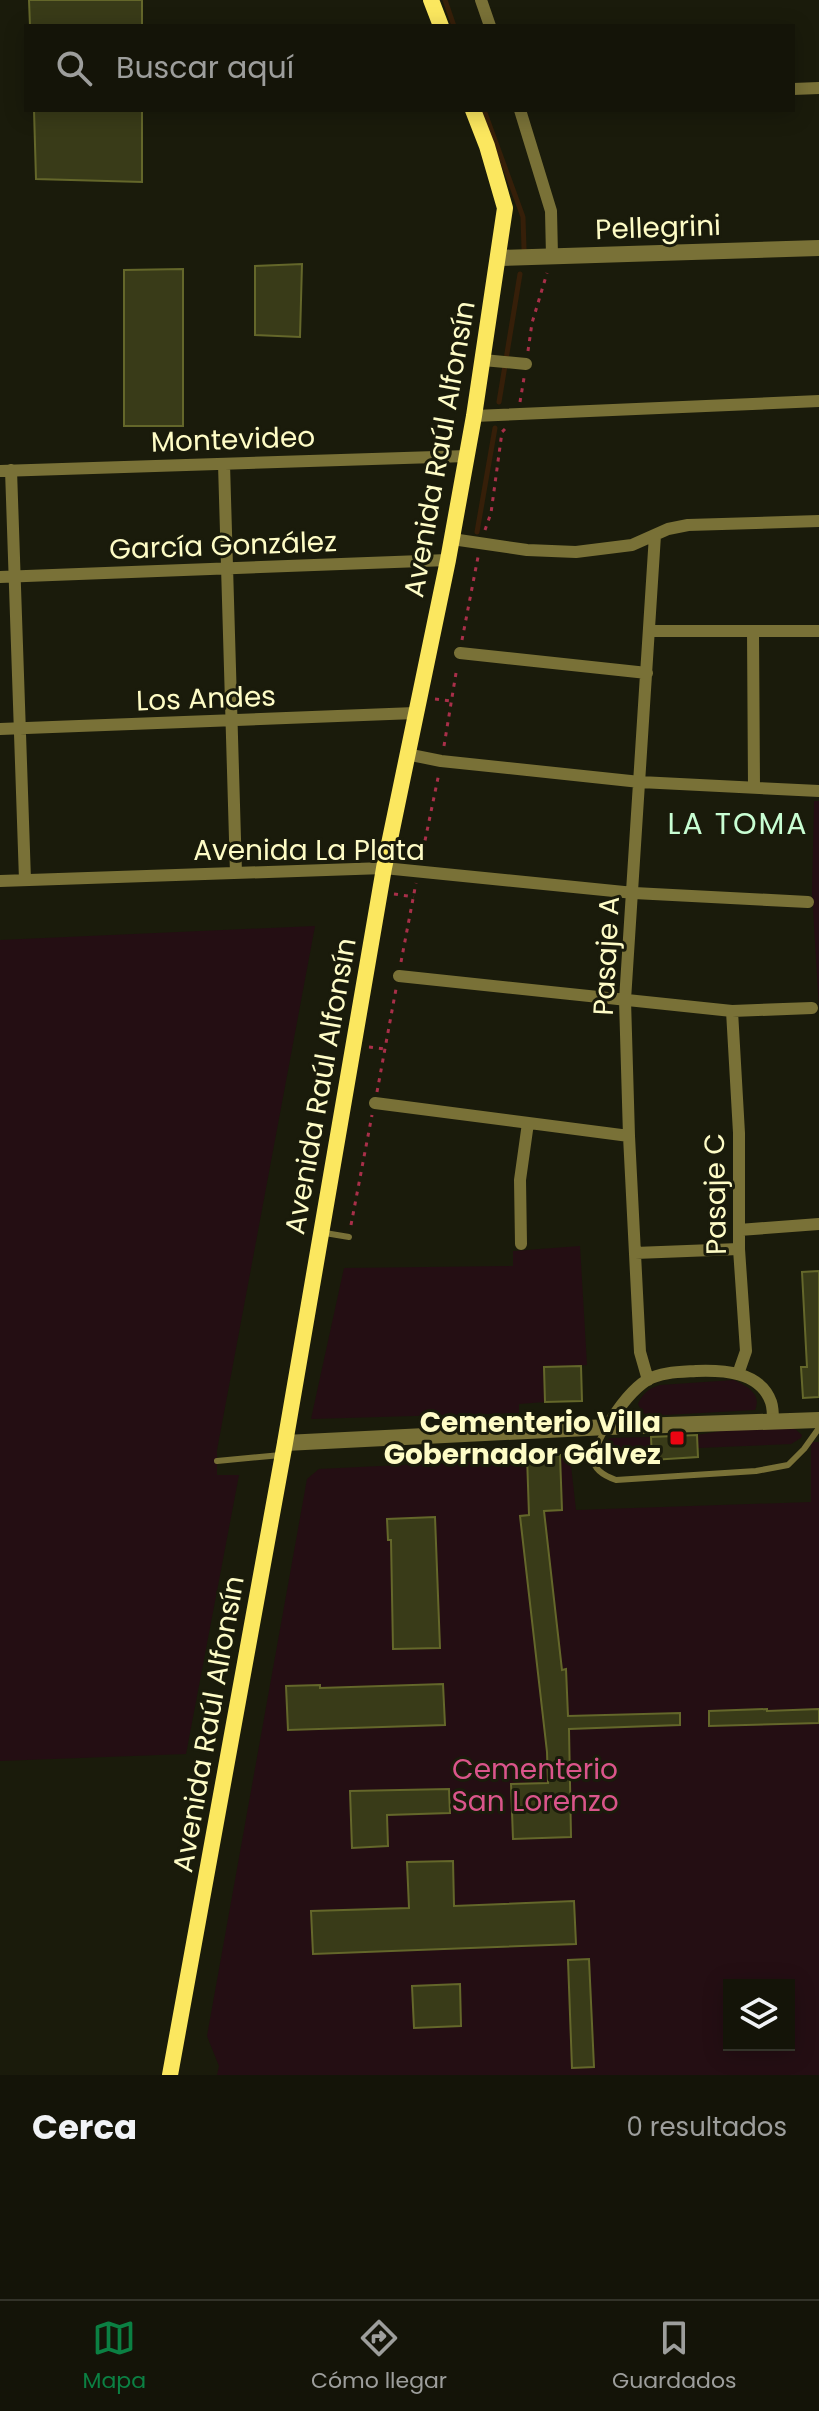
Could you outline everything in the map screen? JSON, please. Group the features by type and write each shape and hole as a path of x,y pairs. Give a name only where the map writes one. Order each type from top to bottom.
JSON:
{"main road":[{"path":"431,0 440,24"},
{"name":"Avenida Raúl Alfonsín","path":"170,2075 284,1449 384,868 448,560 474,416 498,362 498,258 505,208 474,112"}],"street":[{"path":"481,0 489,24"},
{"path":"795,89 819,88"},
{"path":"521,112 551,211 552,256"},
{"name":"Pellegrini","path":"498,258 819,248"},
{"path":"498,362 526,364"},
{"path":"474,416 819,401"},
{"name":"Montevideo","path":"5,470 467,456"},
{"path":"224,464 236,873"},
{"path":"5,470 14,576 25,880"},
{"path":"452,539 527,550 576,552 632,545 668,529 688,525 819,521"},
{"name":"Pasaje A","path":"648,1380 640,1352 625,1000 655,535"},
{"name":"García González","path":"0,577 448,560"},
{"path":"650,631 819,631"},
{"path":"753,631 754,787"},
{"path":"460,653 647,673"},
{"name":"Los Andes","path":"0,729 415,713"},
{"path":"406,754 441,761 640,782 819,791"},
{"name":"Avenida La Plata","path":"0,881 384,868 634,893 808,902"},
{"path":"399,976 732,1011 812,1008"},
{"name":"Pasaje C","path":"732,1011 739,1133 739,1249 746,1351 738,1374"},
{"path":"375,1103 629,1136"},
{"path":"521,1244 520,1180 528,1123"},
{"path":"739,1230 819,1224"},
{"path":"635,1253 739,1249"},
{"path":"607,1427 622,1404 648,1380 672,1372 720,1371 750,1379 771,1402 773,1421"},
{"path":"284,1449 607,1427 819,1420"}],"lane":[{"path":"321,1232 349,1237"},
{"path":"607,1427 595,1448 593,1462 600,1474 616,1480 756,1471 788,1465 819,1428"},
{"path":"217,1461 284,1449"}],"path":[{"path":"349,1237 480,544 491,513 502,432 518,414 532,323 552,256"}],"green space":[{"path":"814,801 819,801 819,1009 812,893"},
{"path":"315,926 217,1450 217,1475 239,1475 186,1754 0,1761 0,940"},
{"path":"580,1246 587,1365 544,1367 545,1402 519,1404 519,1413 311,1419 344,1268 513,1266 513,1251"},
{"path":"734,1380 755,1395 755,1410 648,1416 638,1404 646,1392 660,1385"},
{"path":"789,1427 802,1435 791,1444 698,1448 697,1435 732,1429"},
{"path":"651,1437 651,1453 606,1455 605,1443 610,1438"},
{"name":"Cementerio San Lorenzo","path":"811,1442 819,1442 819,2075 217,2075 219,2066 207,2036 307,1479 319,1469 570,1457 576,1510 811,1502"}],"building":[{"path":"29,0 142,0 142,24 30,24"},
{"path":"34,112 142,112 142,182 36,179"},
{"path":"302,264 300,337 255,335 255,266"},
{"path":"183,269 183,426 124,426 124,270"},
{"path":"819,1271 819,1397 803,1398 801,1367 807,1367 802,1272"},
{"path":"581,1366 582,1401 545,1402 544,1367"},
{"path":"697,1435 698,1457 652,1460 651,1437"},
{"path":"560,1455 562,1510 544,1511 562,1670 566,1669 568,1716 680,1713 680,1725 569,1729 571,1837 513,1839 511,1784 548,1783 520,1516 529,1515 527,1456"},
{"path":"435,1517 440,1648 393,1649 391,1540 388,1540 387,1519"},
{"path":"443,1684 445,1725 288,1730 286,1686 320,1685 320,1688"},
{"path":"819,1709 819,1723 709,1726 709,1711"},
{"path":"449,1789 450,1813 387,1815 388,1846 352,1848 350,1791"},
{"path":"453,1861 454,1906 574,1901 576,1944 313,1954 311,1911 409,1908 407,1862"},
{"path":"589,1959 594,2067 572,2068 568,1960"},
{"path":"460,1984 461,2026 414,2028 412,1986"}],"waterway":[{"path":"445,0 453,24"},
{"path":"485,112 523,217 524,249"},
{"path":"499,402 520,274"},
{"path":"477,532 495,428"}],"place":[{"name":"Cementerio Villa Gobernador Gálvez","path":"677,1438"}],"district":[{"name":"LA TOMA","path":"738,824"}]}
